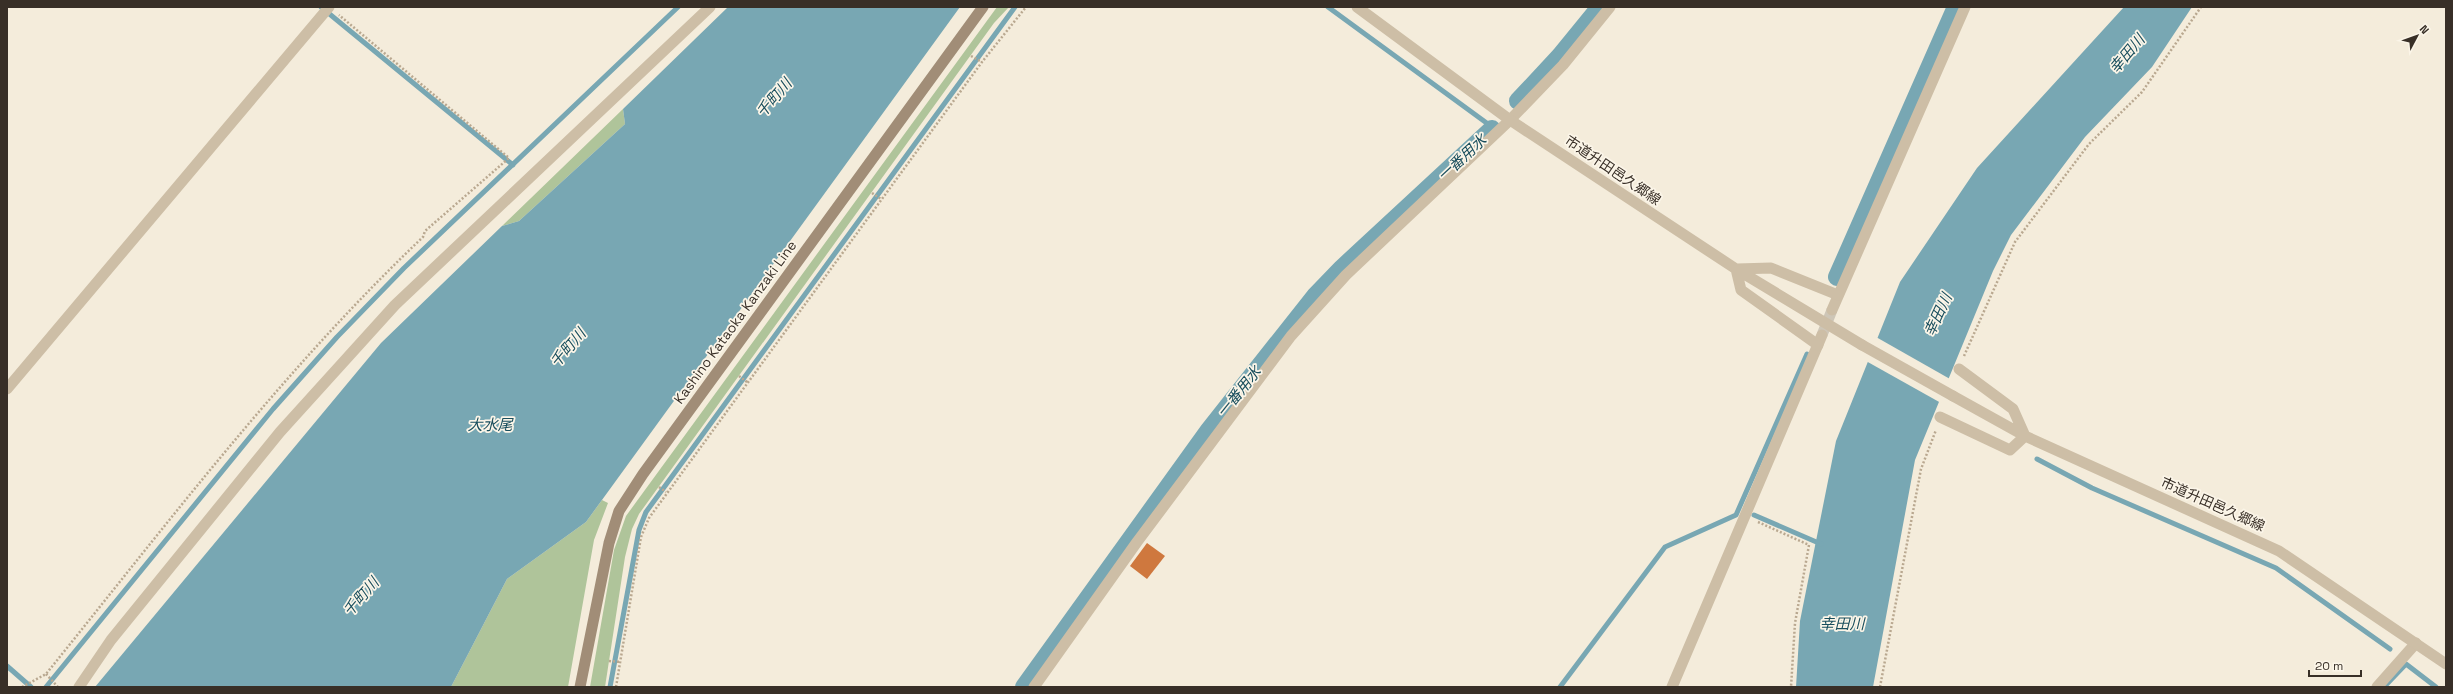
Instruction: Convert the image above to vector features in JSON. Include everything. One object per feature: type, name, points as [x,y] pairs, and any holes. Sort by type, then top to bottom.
[{"type":"main road","name":"Kashino Kataoka Kanzaki Line","points":[[580,687],[609,543],[619,511],[648,468],[983,7]]},
{"type":"street","points":[[79,687],[111,640],[275,438],[390,311],[710,7]]},
{"type":"street","name":"市道升田邑久郷線","points":[[1357,7],[1510,120],[1736,269],[1862,345],[2025,436],[2279,551],[2446,664]]},
{"type":"street","points":[[1034,687],[1137,542],[1291,336],[1346,275],[1510,120],[1563,65],[1610,7]]},
{"type":"street","points":[[1832,310],[1965,7]]},
{"type":"street","points":[[7,389],[330,10]]},
{"type":"street","points":[[1672,687],[1820,340],[1741,290],[1736,269],[1771,268],[1838,295]]},
{"type":"street","points":[[1940,417],[2010,450],[2025,436],[2014,409],[1959,369]]},
{"type":"street","points":[[2377,687],[2416,643]]},
{"type":"path","points":[[616,687],[641,537],[649,518],[665,492],[980,61],[1026,7]]},
{"type":"path","points":[[1959,369],[2016,242],[2089,144],[2142,92],[2201,7]]},
{"type":"path","points":[[22,687],[32,680],[46,674],[265,403],[338,323],[423,237],[425,231],[507,160],[330,10]]},
{"type":"path","points":[[973,56],[980,61]]},
{"type":"path","points":[[873,194],[880,199]]},
{"type":"path","points":[[740,377],[746,381]]},
{"type":"path","points":[[1880,687],[1921,469],[1940,417]]},
{"type":"path","points":[[660,488],[665,492]]},
{"type":"path","points":[[1745,516],[1809,545],[1795,623],[1791,687]]},
{"type":"path","points":[[610,661],[619,662]]},
{"type":"path","points":[[46,674],[58,687]]},
{"type":"green space","points":[[997,7],[1009,7],[994,23],[639,514],[632,529],[625,557],[605,687],[590,687],[614,550],[626,516]]},
{"type":"green space","points":[[623,109],[625,124],[519,221],[502,226]]},
{"type":"green space","points":[[602,500],[608,503],[594,540],[568,687],[451,687],[507,579],[586,522]]},
{"type":"water","name":"大水尾","points":[[728,7],[960,7],[586,522],[507,579],[451,687],[95,687],[381,343],[502,226],[519,221],[625,124],[623,109]]},
{"type":"water","name":"幸田川","points":[[2124,7],[2192,7],[2152,67],[2085,137],[2011,235],[1993,271],[1915,460],[1873,687],[1796,687],[1800,621],[1836,441],[1900,282],[1977,168]]},
{"type":"pier","points":[[1876,337],[1950,379],[1941,403],[1866,361]]},
{"type":"building","points":[[1147,543],[1165,556],[1147,579],[1130,566]]},
{"type":"waterway","points":[[321,7],[513,165]]},
{"type":"waterway","points":[[46,687],[273,409],[337,337],[404,268],[678,7]]},
{"type":"waterway","points":[[610,687],[639,530],[646,512],[1015,7]]},
{"type":"waterway","points":[[1328,7],[1488,124]]},
{"type":"waterway","name":"一番用水","points":[[1518,101],[1560,56],[1600,7]]},
{"type":"waterway","points":[[1837,277],[1956,7]]},
{"type":"waterway","name":"一番用水","points":[[1024,687],[1209,430],[1315,296],[1342,268],[1492,129]]},
{"type":"waterway","points":[[1560,687],[1665,547],[1736,515],[1807,354]]},
{"type":"waterway","points":[[2037,459],[2092,488],[2276,568],[2390,649]]},
{"type":"waterway","points":[[1754,515],[1821,544]]},
{"type":"waterway","points":[[2384,687],[2406,664],[2436,687]]},
{"type":"waterway","points":[[7,666],[31,687]]},
{"type":"tunnel","points":[[1822,335],[1832,310]]},
{"type":"water label","name":"千町川","points":[[774,98]]},
{"type":"water label","name":"千町川","points":[[568,348]]},
{"type":"water label","name":"千町川","points":[[361,597]]}]
